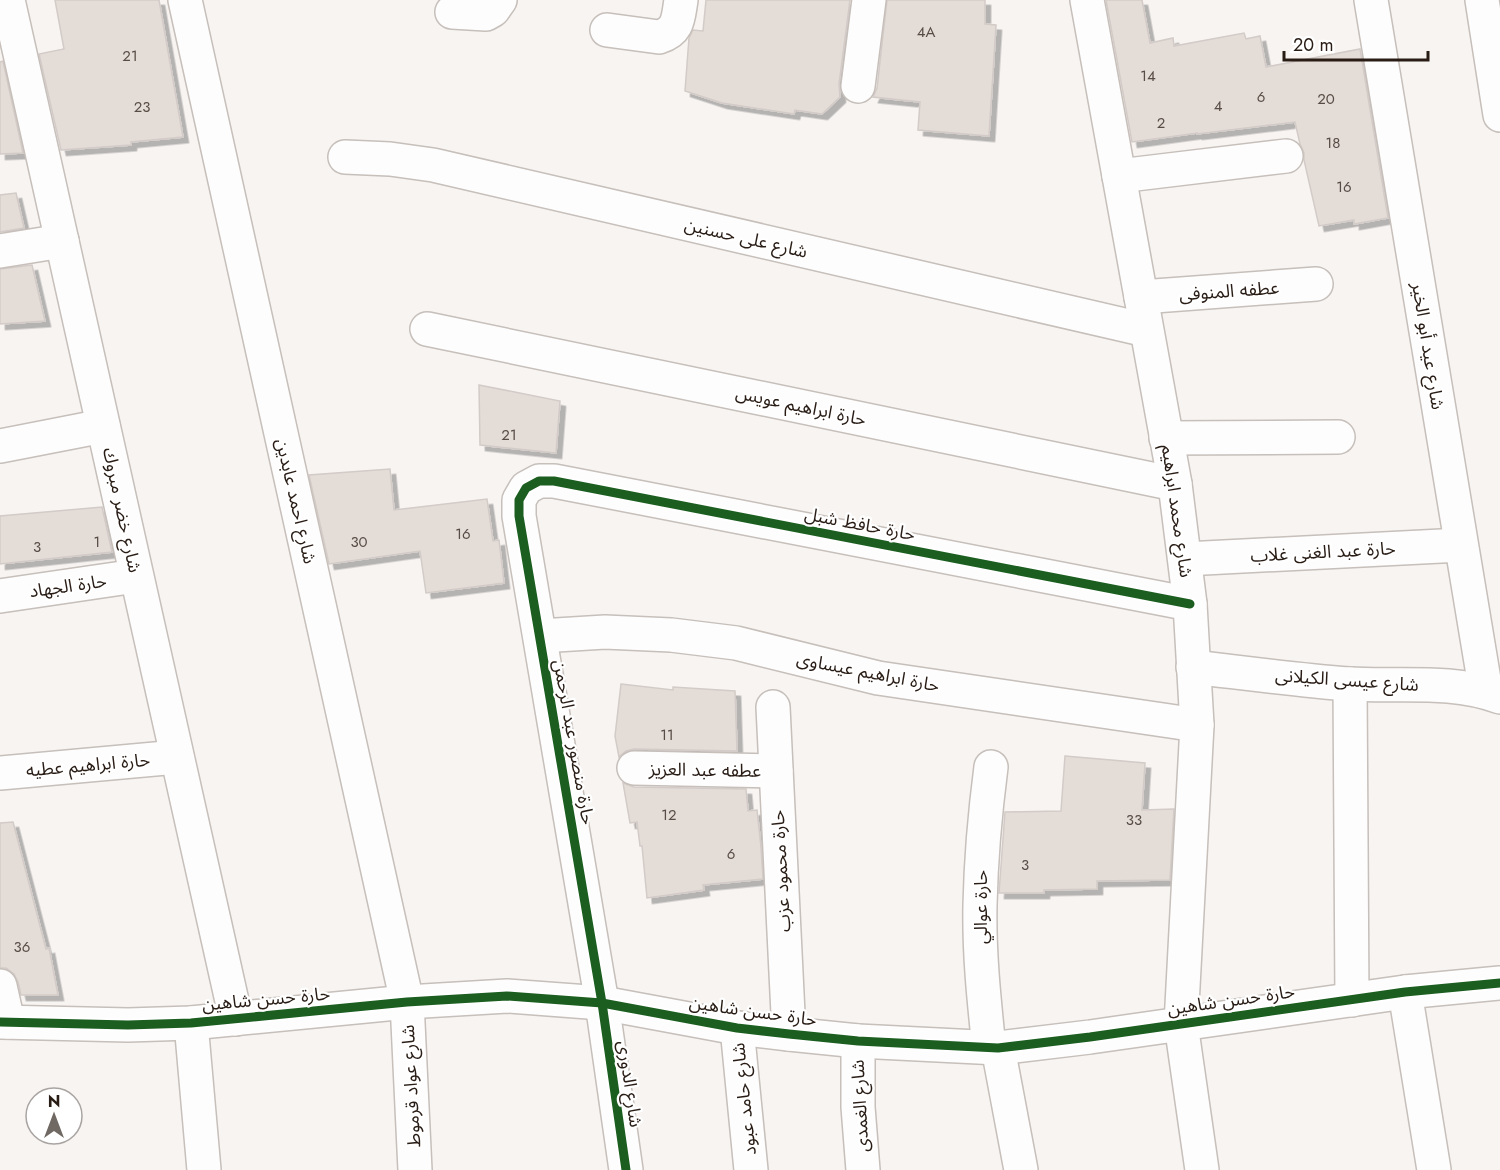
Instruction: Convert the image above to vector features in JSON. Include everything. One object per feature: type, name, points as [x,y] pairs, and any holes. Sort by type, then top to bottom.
[{"type":"street","name":"شارع خضر مبروك","points":[[8,0],[9,49],[62,241],[236,1019]]},
{"type":"street","name":"شارع احمد عابدين","points":[[184,0],[407,1002]]},
{"type":"street","points":[[452,12],[486,14],[493,10],[500,0]]},
{"type":"street","points":[[607,30],[659,37],[665,35],[671,32],[678,21],[681,0]]},
{"type":"street","points":[[858,86],[869,0]]},
{"type":"street","name":"شارع محمد ابراهيم","points":[[1087,0],[1175,484],[1190,604],[1197,725],[1181,1024],[1202,1170]]},
{"type":"street","name":"شارع عيد أبو الخير","points":[[1371,0],[1461,545],[1493,694]]},
{"type":"street","points":[[1482,0],[1500,115]]},
{"type":"street","points":[[1119,176],[1286,156]]},
{"type":"street","name":"شارع على حسنين","points":[[345,157],[390,159],[433,165],[1146,330]]},
{"type":"street","points":[[0,251],[62,241]]},
{"type":"street","name":"عطفه المنوفى","points":[[1141,297],[1316,284]]},
{"type":"street","name":"حارة ابراهيم عويس","points":[[427,329],[1175,484]]},
{"type":"street","points":[[0,446],[103,426]]},
{"type":"street","points":[[1166,438],[1338,437]]},
{"type":"street","name":"حارة حافظ شبل","points":[[526,488],[539,481],[554,481],[1190,604]]},
{"type":"street","name":"حارة منصور عبد الرحمن","points":[[526,488],[519,500],[519,516],[602,1003]]},
{"type":"street","name":"حارة عبد الغنى غلاب","points":[[1185,559],[1461,545]]},
{"type":"street","name":"حارة الجهاد","points":[[0,596],[136,576]]},
{"type":"street","name":"حارة ابراهيم عيساوى","points":[[540,636],[605,632],[660,634],[736,643],[878,678],[1197,725]]},
{"type":"street","name":"شارع عيسى الكيلانى","points":[[1193,667],[1350,684],[1456,687],[1493,694]]},
{"type":"street","points":[[1350,684],[1352,1000]]},
{"type":"street","name":"حارة محمود عزب","points":[[772,707],[789,1034]]},
{"type":"street","name":"حارة ابراهيم عطيه","points":[[0,773],[177,757]]},
{"type":"street","name":"حارة عوالي","points":[[991,767],[982,837],[980,907],[982,978],[993,1048],[1021,1170]]},
{"type":"street","name":"عطفه عبد العزيز","points":[[634,768],[776,771]]},
{"type":"street","name":"حارة حسن شاهين","points":[[4,1022],[128,1025],[191,1023],[407,1002],[507,996],[602,1003],[737,1028],[789,1034],[858,1041],[993,1048],[1090,1037],[1405,992],[1500,983]]},
{"type":"street","points":[[0,986],[4,1022]]},
{"type":"street","points":[[1405,992],[1434,1170]]},
{"type":"street","name":"شارع عواد قرموط","points":[[407,1002],[416,1170]]},
{"type":"street","name":"شارع الدورى","points":[[602,1003],[626,1170]]},
{"type":"street","points":[[191,1023],[204,1170]]},
{"type":"street","name":"شارع حامد عبود","points":[[737,1028],[750,1170]]},
{"type":"street","name":"شارع الغمدى","points":[[858,1041],[858,1107],[864,1170]]},
{"type":"building","points":[[55,0],[159,0],[183,137],[131,142],[131,145],[61,150],[39,54],[64,49]]},
{"type":"building","points":[[706,0],[850,0],[839,84],[840,97],[822,114],[795,110],[794,114],[722,103],[685,91],[689,38],[693,30],[703,31]]},
{"type":"building","points":[[887,0],[985,0],[985,24],[996,25],[989,136],[918,130],[920,102],[873,97],[877,88]]},
{"type":"building","points":[[1106,0],[1142,0],[1150,43],[1173,38],[1174,46],[1244,33],[1246,39],[1260,36],[1266,67],[1360,49],[1388,218],[1354,224],[1354,220],[1319,226],[1295,122],[1132,142]]},
{"type":"building","points":[[3,61],[23,153],[0,154],[0,62]]},
{"type":"building","points":[[16,193],[24,228],[0,232],[0,195]]},
{"type":"building","points":[[32,265],[45,321],[0,324],[0,269]]},
{"type":"building","points":[[479,385],[560,401],[556,453],[480,445]]},
{"type":"building","points":[[390,469],[394,510],[487,499],[493,541],[499,540],[504,583],[426,593],[420,551],[329,564],[309,475]]},
{"type":"building","points":[[102,507],[112,552],[0,564],[0,516]]},
{"type":"building","points":[[621,684],[673,690],[673,687],[735,691],[737,751],[634,749],[626,751],[619,757],[615,736]]},
{"type":"building","points":[[1065,756],[1145,763],[1142,810],[1174,809],[1170,880],[1097,881],[1097,889],[1044,890],[1044,893],[999,893],[1005,812],[1061,811]]},
{"type":"building","points":[[623,783],[634,787],[746,789],[748,811],[757,810],[763,879],[703,885],[704,890],[647,898],[642,846],[640,846],[637,822],[630,823]]},
{"type":"building","points":[[13,822],[46,949],[49,948],[58,995],[21,995],[14,974],[6,968],[0,968],[0,823]]},
{"type":"cycle path","points":[[626,1170],[602,1003],[519,516],[519,500],[526,488],[539,481],[554,481],[1190,604]]},
{"type":"cycle path","points":[[0,1022],[128,1025],[191,1023],[407,1002],[507,996],[602,1003],[737,1028],[789,1034],[858,1041],[998,1048],[1405,992],[1500,983]]}]
